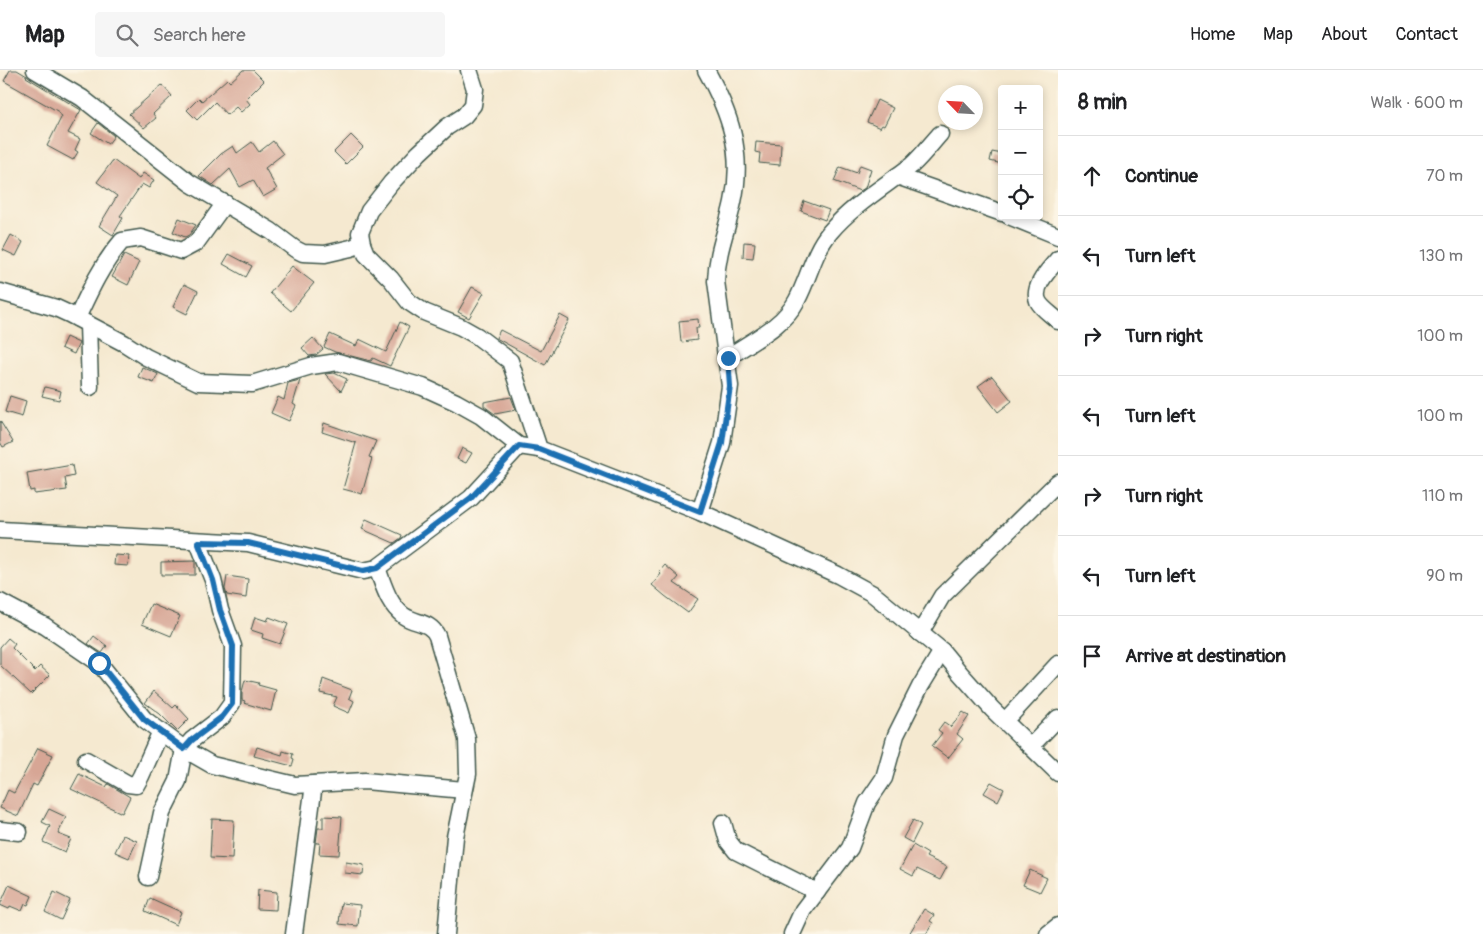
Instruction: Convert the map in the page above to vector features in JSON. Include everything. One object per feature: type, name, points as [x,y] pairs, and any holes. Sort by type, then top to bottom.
[{"type":"street","points":[[35,70],[82,98],[190,183],[271,231],[295,249],[303,252],[325,254],[362,244]]},
{"type":"street","points":[[469,70],[475,89],[473,105],[464,116],[447,126],[380,196],[369,211],[360,233],[362,244],[366,254],[409,302],[424,312],[461,327],[477,336],[510,361],[539,449]]},
{"type":"street","points":[[700,512],[722,443],[730,386],[716,273],[721,240],[733,202],[736,173],[736,149],[731,124],[718,92],[706,70]]},
{"type":"street","points":[[728,358],[770,330],[787,315],[797,300],[818,251],[829,233],[868,196],[913,164],[940,134]]},
{"type":"street","points":[[896,176],[998,212]]},
{"type":"street","points":[[90,387],[82,321],[91,286],[108,257],[122,241],[141,238],[181,251],[196,243],[225,203]]},
{"type":"street","points":[[1019,220],[1058,236]]},
{"type":"street","points":[[1058,258],[1036,292],[1038,302],[1058,321]]},
{"type":"street","points":[[0,292],[56,308],[146,357],[198,382],[252,384],[311,366],[338,362],[423,387],[481,416],[519,446],[539,449],[700,512],[873,594],[942,651],[986,702],[1058,773]]},
{"type":"street","points":[[0,530],[198,542],[248,543],[363,571],[377,568],[471,498],[519,446]]},
{"type":"street","points":[[920,633],[942,596],[1058,482]]},
{"type":"street","points":[[148,877],[162,813],[178,781],[184,749],[192,740],[222,717],[232,704],[233,646],[220,610],[213,580],[198,542]]},
{"type":"street","points":[[377,568],[391,603],[405,616],[434,628],[467,739],[468,774],[455,836],[446,934]]},
{"type":"street","points":[[0,602],[45,626],[99,663],[144,719],[184,749],[212,765],[295,784],[365,781],[464,790]]},
{"type":"street","points":[[792,934],[803,910],[850,848],[867,803],[884,778],[896,735],[920,687],[942,651]]},
{"type":"street","points":[[1006,720],[1058,664]]},
{"type":"street","points":[[1031,746],[1058,718]]},
{"type":"street","points":[[86,760],[128,784],[136,785],[161,731]]},
{"type":"street","points":[[294,934],[314,784]]},
{"type":"street","points":[[723,823],[728,841],[736,851],[817,892]]},
{"type":"street","points":[[0,830],[19,832]]},
{"type":"street","points":[[1048,934],[1058,926]]},
{"type":"building","points":[[10,70],[17,70],[81,110],[68,133],[80,139],[75,150],[78,152],[73,160],[47,146],[62,116],[59,112],[4,81]]},
{"type":"building","points":[[243,70],[253,70],[264,81],[246,99],[250,104],[241,112],[236,107],[227,115],[215,102],[197,120],[187,110],[199,98],[202,101],[227,79],[230,82]]},
{"type":"building","points":[[162,85],[172,96],[153,114],[156,118],[144,128],[129,114]]},
{"type":"building","points":[[877,100],[893,108],[884,126],[882,125],[880,128],[867,122]]},
{"type":"building","points":[[98,123],[114,136],[108,144],[91,133]]},
{"type":"building","points":[[351,135],[363,147],[346,164],[334,152]]},
{"type":"building","points":[[273,141],[283,154],[265,168],[277,189],[263,197],[253,180],[240,187],[230,169],[213,185],[199,176],[221,154],[233,146],[237,153],[252,142],[259,152]]},
{"type":"building","points":[[756,142],[781,144],[780,165],[759,163],[760,153],[755,152]]},
{"type":"building","points":[[992,152],[998,153],[998,163],[990,161]]},
{"type":"building","points":[[113,160],[139,179],[143,173],[154,180],[149,188],[142,184],[120,216],[123,218],[113,235],[99,226],[117,196],[97,182]]},
{"type":"building","points":[[860,165],[871,169],[865,188],[860,191],[834,181],[840,167],[857,173]]},
{"type":"building","points":[[804,201],[829,210],[825,220],[801,211]]},
{"type":"building","points":[[179,218],[196,225],[189,235],[185,237],[173,232]]},
{"type":"building","points":[[11,235],[23,242],[16,256],[3,250]]},
{"type":"building","points":[[744,242],[755,243],[753,258],[743,257]]},
{"type":"building","points":[[229,254],[252,266],[246,277],[223,264]]},
{"type":"building","points":[[124,255],[139,262],[128,285],[112,277]]},
{"type":"building","points":[[292,266],[314,283],[291,311],[270,293]]},
{"type":"building","points":[[184,284],[198,291],[187,314],[173,307]]},
{"type":"building","points":[[472,287],[484,293],[469,318],[458,312]]},
{"type":"building","points":[[560,315],[569,320],[545,365],[496,338],[500,330],[541,351]]},
{"type":"building","points":[[698,319],[699,328],[696,328],[697,340],[681,342],[679,321]]},
{"type":"building","points":[[400,322],[409,327],[390,366],[373,358],[371,361],[335,352],[324,347],[330,334],[356,346],[359,339],[386,352]]},
{"type":"building","points":[[66,337],[79,343],[74,354],[61,348]]},
{"type":"building","points":[[313,338],[323,349],[316,355],[309,356],[302,348]]},
{"type":"building","points":[[142,367],[158,374],[154,383],[138,377]]},
{"type":"building","points":[[334,373],[347,379],[341,391],[325,374]]},
{"type":"building","points":[[992,376],[1012,401],[998,412],[978,386]]},
{"type":"building","points":[[300,380],[293,404],[296,406],[289,421],[271,413],[278,397],[284,400],[288,383]]},
{"type":"building","points":[[45,387],[61,391],[59,400],[42,396]]},
{"type":"building","points":[[10,396],[26,401],[22,417],[5,412]]},
{"type":"building","points":[[511,397],[516,410],[495,414],[484,406],[484,402]]},
{"type":"building","points":[[0,421],[13,442],[3,447],[0,442]]},
{"type":"building","points":[[324,423],[376,441],[369,457],[372,458],[362,494],[343,489],[356,443],[322,432]]},
{"type":"building","points":[[462,448],[472,453],[466,463],[457,459]]},
{"type":"building","points":[[72,465],[74,476],[65,478],[67,490],[34,494],[34,490],[30,491],[27,473]]},
{"type":"building","points":[[366,519],[402,535],[401,538],[394,543],[362,529]]},
{"type":"building","points":[[115,555],[129,556],[128,566],[114,565]]},
{"type":"building","points":[[195,561],[195,575],[161,575],[161,562]]},
{"type":"building","points":[[665,565],[679,577],[674,583],[698,599],[688,613],[652,585],[661,574],[659,572]]},
{"type":"building","points":[[227,576],[248,579],[246,598],[227,595],[225,589]]},
{"type":"building","points":[[151,604],[180,616],[171,636],[142,624]]},
{"type":"building","points":[[255,617],[267,621],[269,617],[288,624],[280,644],[262,638],[263,634],[251,630]]},
{"type":"building","points":[[94,636],[107,646],[102,653],[88,644]]},
{"type":"building","points":[[8,638],[15,644],[12,648],[35,671],[40,666],[50,675],[31,694],[0,665],[0,647]]},
{"type":"building","points":[[323,679],[352,690],[349,698],[354,701],[349,713],[333,706],[337,697],[320,693]]},
{"type":"building","points":[[245,680],[276,690],[271,711],[244,703],[242,692]]},
{"type":"building","points":[[154,691],[173,708],[176,705],[189,719],[177,731],[160,714],[145,703]]},
{"type":"building","points":[[963,712],[969,716],[957,734],[963,739],[948,758],[932,746],[942,733],[938,730],[944,722],[951,727]]},
{"type":"building","points":[[257,747],[282,755],[283,751],[293,754],[292,766],[254,756]]},
{"type":"building","points":[[38,748],[53,755],[37,786],[33,784],[18,816],[0,808],[8,790],[14,793]]},
{"type":"building","points":[[79,774],[106,787],[108,784],[130,797],[122,813],[71,789]]},
{"type":"building","points":[[991,782],[1004,789],[998,801],[984,793]]},
{"type":"building","points":[[49,809],[66,817],[58,834],[71,839],[65,852],[43,842],[50,826],[42,822]]},
{"type":"building","points":[[323,816],[342,817],[339,855],[319,854],[320,843],[316,843],[318,828],[323,828]]},
{"type":"building","points":[[212,819],[234,820],[232,859],[210,858]]},
{"type":"building","points":[[913,820],[921,825],[912,843],[903,838]]},
{"type":"building","points":[[123,835],[137,841],[129,858],[115,852]]},
{"type":"building","points":[[913,845],[928,854],[926,857],[947,867],[940,880],[917,869],[913,876],[900,869]]},
{"type":"building","points":[[346,862],[364,865],[363,875],[345,873]]},
{"type":"building","points":[[1030,870],[1047,878],[1040,892],[1023,885]]},
{"type":"building","points":[[9,885],[32,896],[28,905],[25,904],[22,911],[10,906],[9,909],[0,905]]},
{"type":"building","points":[[258,890],[277,892],[276,910],[257,909]]},
{"type":"building","points":[[54,892],[70,900],[61,920],[45,912]]},
{"type":"building","points":[[150,898],[181,912],[176,925],[145,911]]},
{"type":"building","points":[[341,903],[360,905],[358,926],[339,924]]},
{"type":"building","points":[[924,909],[934,915],[930,921],[933,923],[926,934],[909,934]]},
{"type":"route","points":[[99,663],[144,719],[184,749],[192,740],[222,717],[232,704],[233,646],[220,610],[213,580],[198,542],[248,543],[363,571],[377,568],[471,498],[519,446],[539,449],[700,512],[722,443],[730,386],[728,358]]}]
